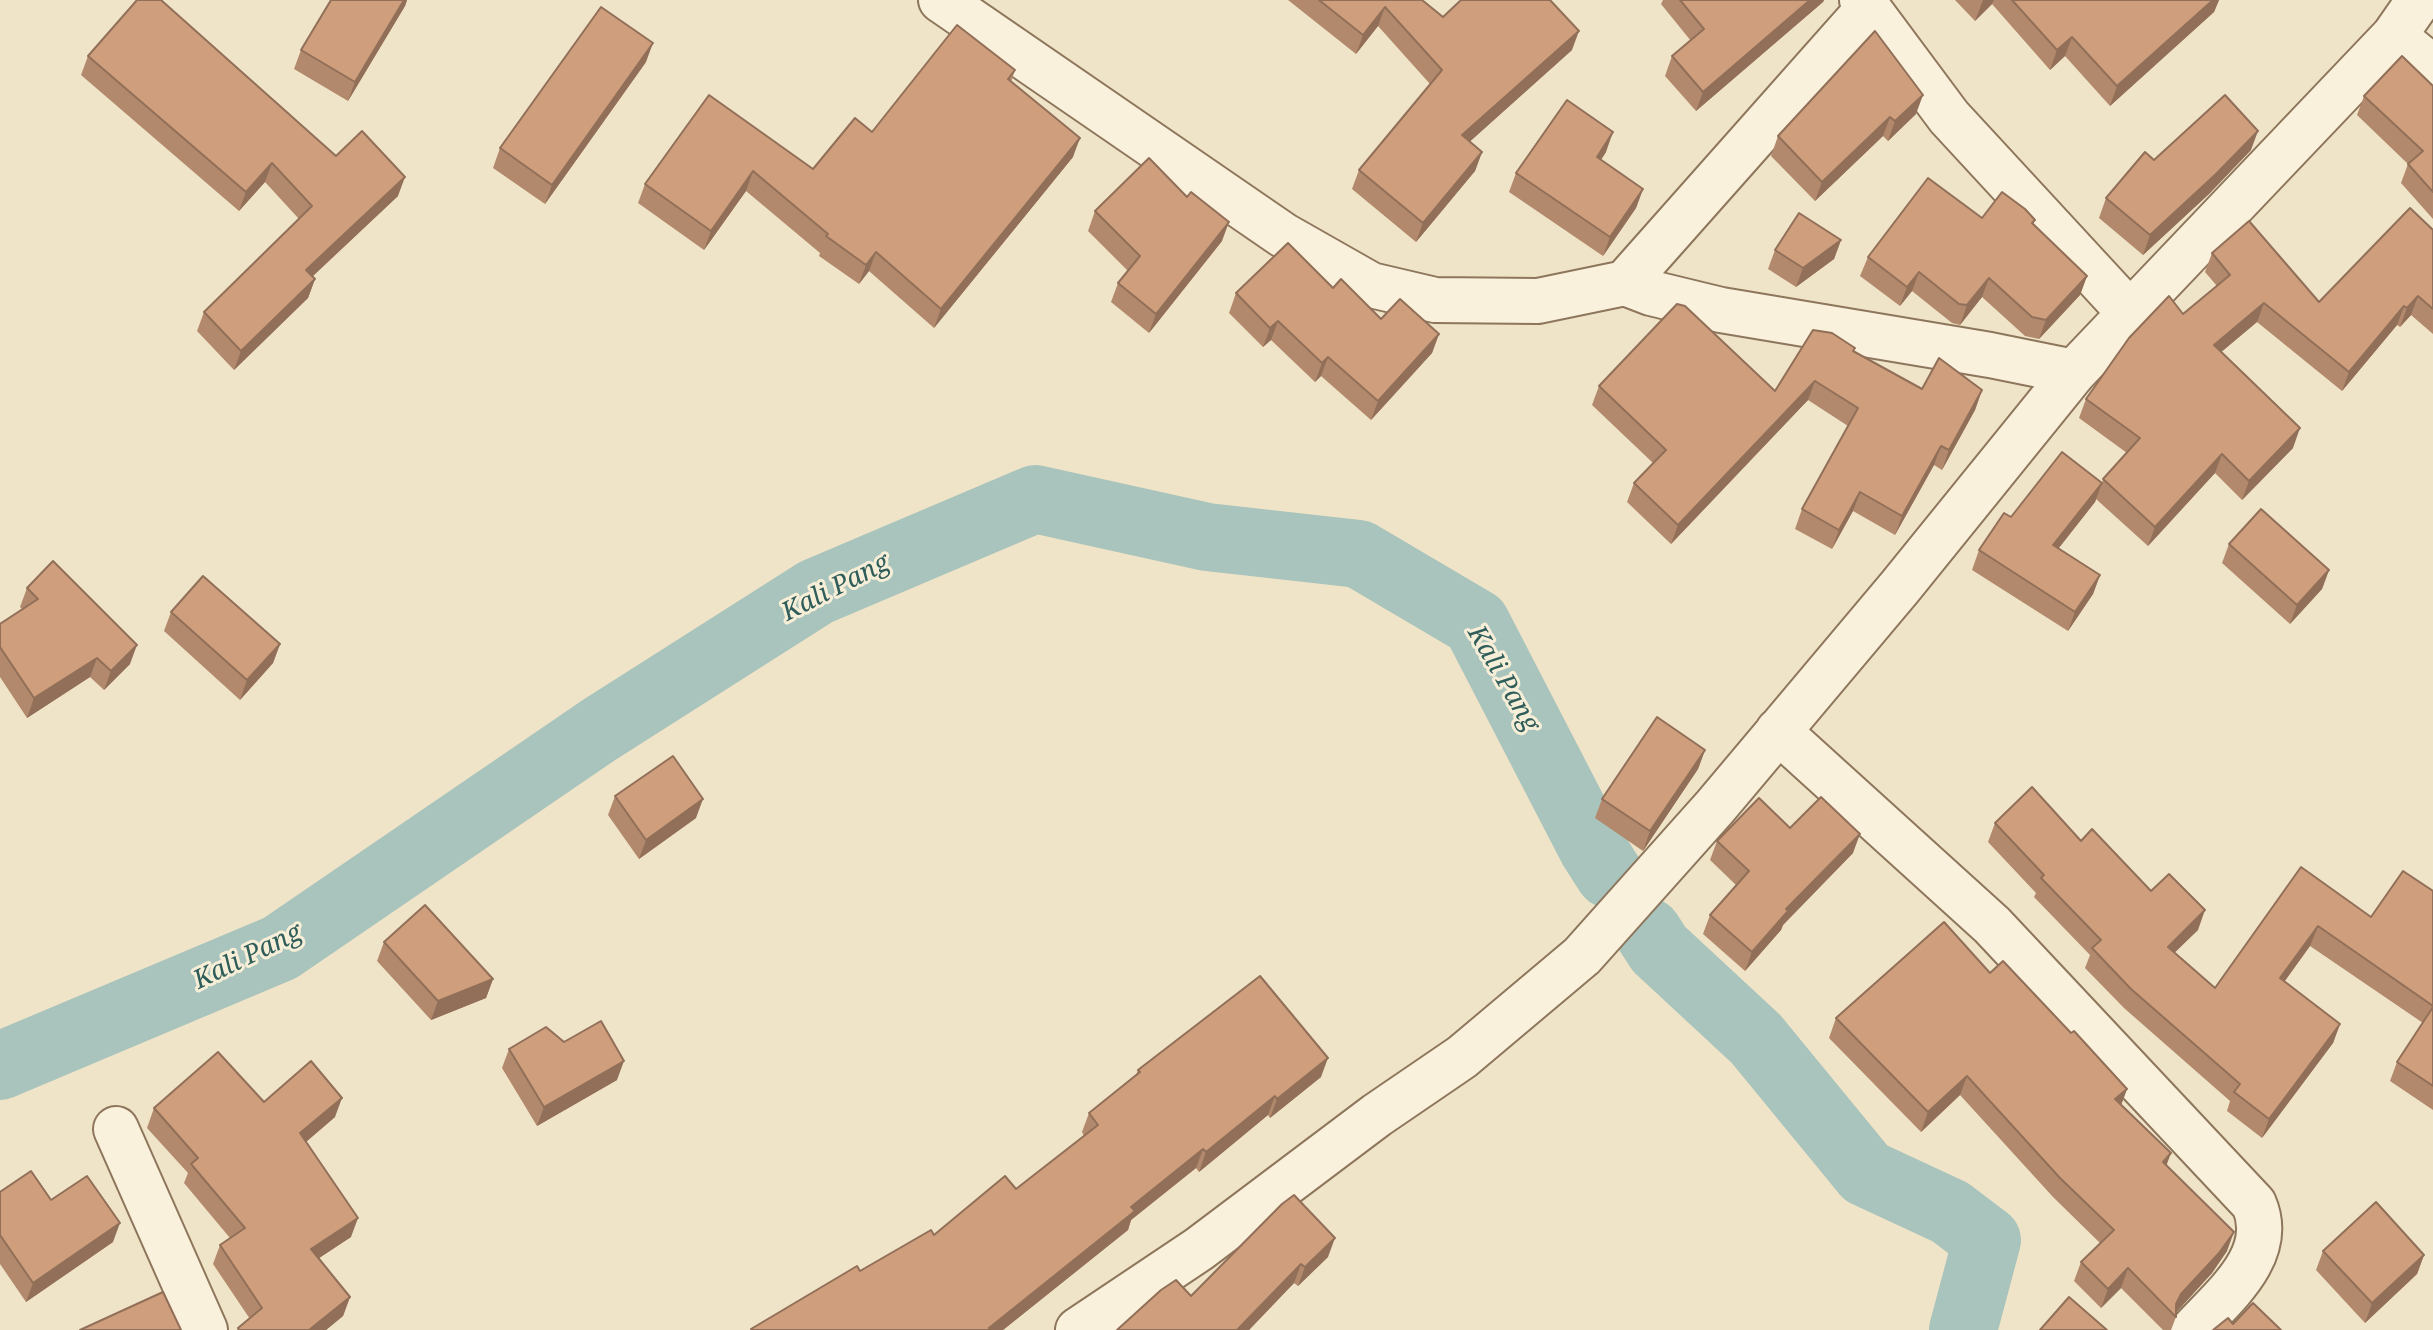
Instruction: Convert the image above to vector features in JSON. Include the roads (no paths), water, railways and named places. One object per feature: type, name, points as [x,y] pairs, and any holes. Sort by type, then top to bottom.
[{"type":"street","points":[[941,0],[1283,235],[1371,285],[1435,300],[1538,301],[1625,283],[1651,293],[1721,310],[2074,372]]},
{"type":"street","points":[[1078,1330],[1199,1249],[1377,1115],[1462,1057],[1582,956],[1900,587],[2074,372],[2394,36],[2419,0]]},
{"type":"street","points":[[1625,283],[1865,4],[1949,117],[2130,313]]},
{"type":"street","points":[[2394,36],[2433,68]]},
{"type":"street","points":[[1778,731],[1992,925],[2254,1204],[2261,1220],[2260,1239],[2251,1260],[2240,1279],[2193,1330]]},
{"type":"street","points":[[116,1129],[205,1330]]},
{"type":"waterway","name":"Kali Pang","points":[[0,1066],[280,948],[599,730],[816,592],[1035,499],[1207,537],[1359,554],[1476,623],[1593,849],[1609,874]]},
{"type":"waterway","name":"Kali Pang","points":[[1648,932],[1659,949],[1756,1039],[1866,1173],[1950,1212],[1987,1240],[1963,1330]]}]
